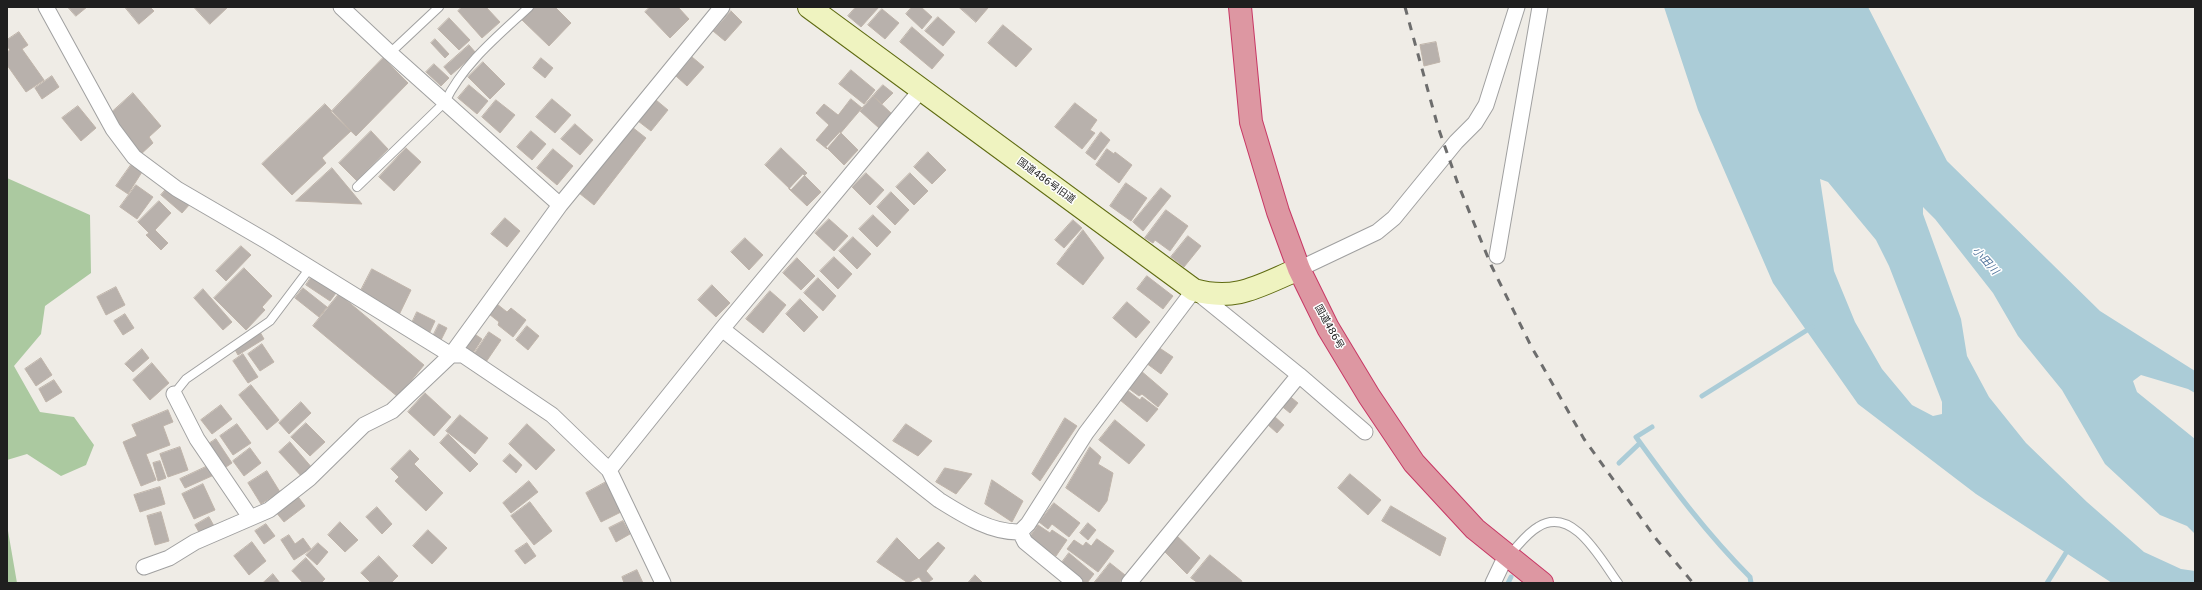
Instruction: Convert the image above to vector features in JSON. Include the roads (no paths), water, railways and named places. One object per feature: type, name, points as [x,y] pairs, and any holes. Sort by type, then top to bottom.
[{"type":"highway","name":"国道486号","points":[[1240,7],[1251,122],[1278,212],[1299,270],[1328,328],[1369,396],[1414,463],[1475,528],[1542,583]]},
{"type":"street","points":[[46,7],[113,129],[134,157],[177,189],[310,268],[451,355],[463,355],[552,415],[609,470],[663,583]]},
{"type":"street","points":[[341,7],[390,54],[560,205]]},
{"type":"street","points":[[144,567],[169,558],[195,542],[269,510],[310,478],[364,425],[392,411],[451,355],[560,205],[722,7]]},
{"type":"street","name":"国道486号旧道","points":[[809,7],[1194,290],[1214,295],[1241,292],[1299,270]]},
{"type":"street","points":[[1299,270],[1377,232],[1388,223],[1425,181],[1456,142],[1475,123],[1486,105],[1516,7]]},
{"type":"street","points":[[1497,256],[1540,7]]},
{"type":"street","points":[[609,470],[722,329],[921,90]]},
{"type":"street","points":[[722,329],[939,500],[957,512],[994,529],[1008,532],[1020,532],[1028,524],[1086,433],[1194,290],[1365,432]]},
{"type":"street","points":[[1129,583],[1299,376]]},
{"type":"street","points":[[174,394],[197,439],[250,517]]},
{"type":"street","points":[[1020,532],[1025,542],[1075,583]]},
{"type":"street","points":[[1493,583],[1502,564],[1508,556]]},
{"type":"lane","points":[[390,54],[439,7]]},
{"type":"lane","points":[[357,187],[445,102],[452,86],[487,47],[529,7]]},
{"type":"lane","points":[[174,394],[186,379],[270,321],[310,268]]},
{"type":"lane","points":[[1508,556],[1538,527],[1551,522],[1567,524],[1582,534],[1618,583]]},
{"type":"water","name":"小田川","points":[[1664,7],[1868,7],[1947,161],[2100,311],[2195,371],[2195,393],[2188,389],[2141,375],[2133,381],[2137,392],[2195,439],[2195,534],[2187,526],[2160,515],[2105,464],[2062,390],[2018,336],[1993,293],[1935,219],[1923,207],[1923,214],[1961,319],[1967,356],[1989,397],[2026,443],[2087,502],[2144,552],[2181,569],[2195,571],[2195,583],[2112,583],[1976,494],[1858,404],[1773,283],[1698,110]],"holes":[[[1820,179],[1828,182],[1876,240],[1889,266],[1942,402],[1942,414],[1933,416],[1912,405],[1882,369],[1855,322],[1834,271]]]},
{"type":"waterway","points":[[1702,396],[1812,327]]},
{"type":"waterway","points":[[1652,427],[1636,437],[1690,510],[1734,561],[1750,577],[1751,583]]},
{"type":"waterway","points":[[1619,463],[1640,443]]},
{"type":"waterway","points":[[2047,583],[2069,548]]},
{"type":"waterway","points":[[1508,583],[1511,577]]},
{"type":"railway","points":[[1405,7],[1438,127],[1458,184],[1491,265],[1531,346],[1584,439],[1657,540],[1693,583]]}]
